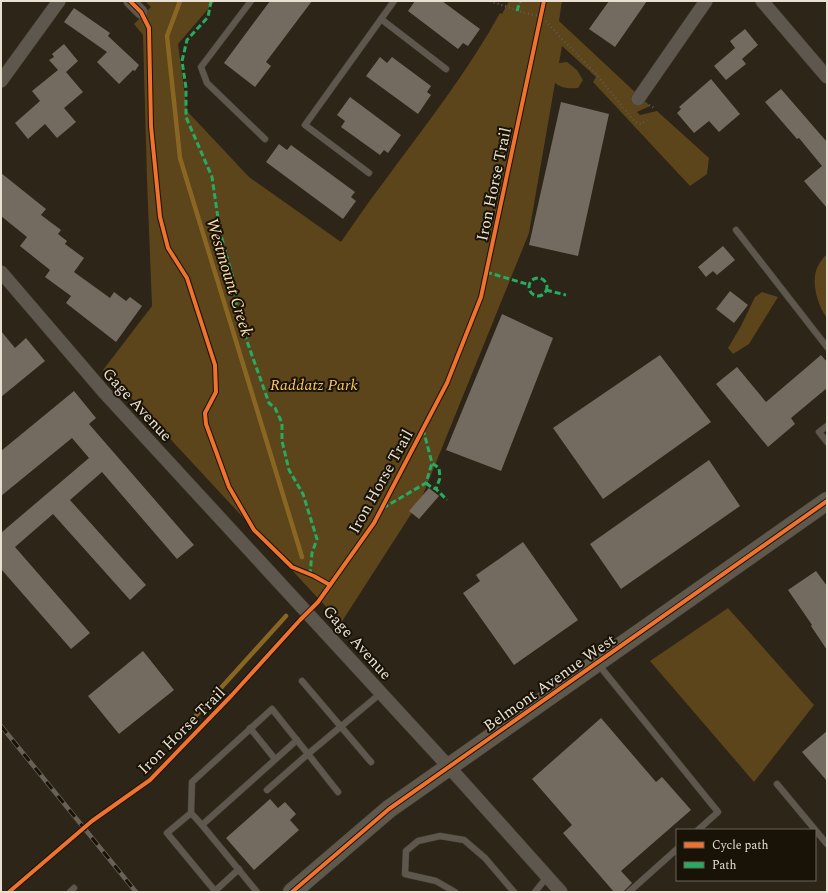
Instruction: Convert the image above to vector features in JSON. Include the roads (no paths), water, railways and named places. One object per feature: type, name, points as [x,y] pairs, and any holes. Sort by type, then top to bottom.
[{"type":"street","points":[[1,81],[60,1]]},
{"type":"street","points":[[130,1],[141,12]]},
{"type":"street","points":[[638,99],[706,1]]},
{"type":"street","points":[[762,1],[827,78]]},
{"type":"street","name":"Gage Avenue","points":[[1,272],[103,392],[449,767],[561,892]]},
{"type":"street","name":"Belmont Avenue West","points":[[292,892],[389,809],[827,501]]},
{"type":"lane","points":[[251,1],[200,66],[207,83],[265,139]]},
{"type":"lane","points":[[369,172],[306,125],[394,1]]},
{"type":"lane","points":[[381,19],[446,69]]},
{"type":"lane","points":[[736,230],[827,347]]},
{"type":"lane","points":[[827,426],[819,432],[827,442]]},
{"type":"lane","points":[[597,662],[718,812],[699,829]]},
{"type":"lane","points":[[302,681],[371,762]]},
{"type":"lane","points":[[267,790],[381,693]]},
{"type":"lane","points":[[257,892],[202,824],[191,813],[192,782],[272,709],[338,792]]},
{"type":"lane","points":[[250,728],[275,759]]},
{"type":"lane","points":[[202,824],[297,740]]},
{"type":"lane","points":[[777,784],[814,829]]},
{"type":"lane","points":[[191,813],[167,833],[215,891],[239,869]]},
{"type":"lane","points":[[816,831],[827,844]]},
{"type":"lane","points":[[455,892],[436,881],[406,874],[406,852],[418,841],[440,836],[464,840],[485,858],[514,892]]},
{"type":"lane","points":[[629,892],[676,850]]},
{"type":"lane","points":[[535,892],[547,876]]},
{"type":"waterway","name":"Westmount Creek","points":[[180,1],[167,36],[180,158],[302,557]]},
{"type":"waterway","name":"Westmount Creek","points":[[191,721],[286,616]]},
{"type":"railway","points":[[1,726],[136,892]]},
{"type":"park label","name":"Raddatz Park","points":[[314,384]]}]
